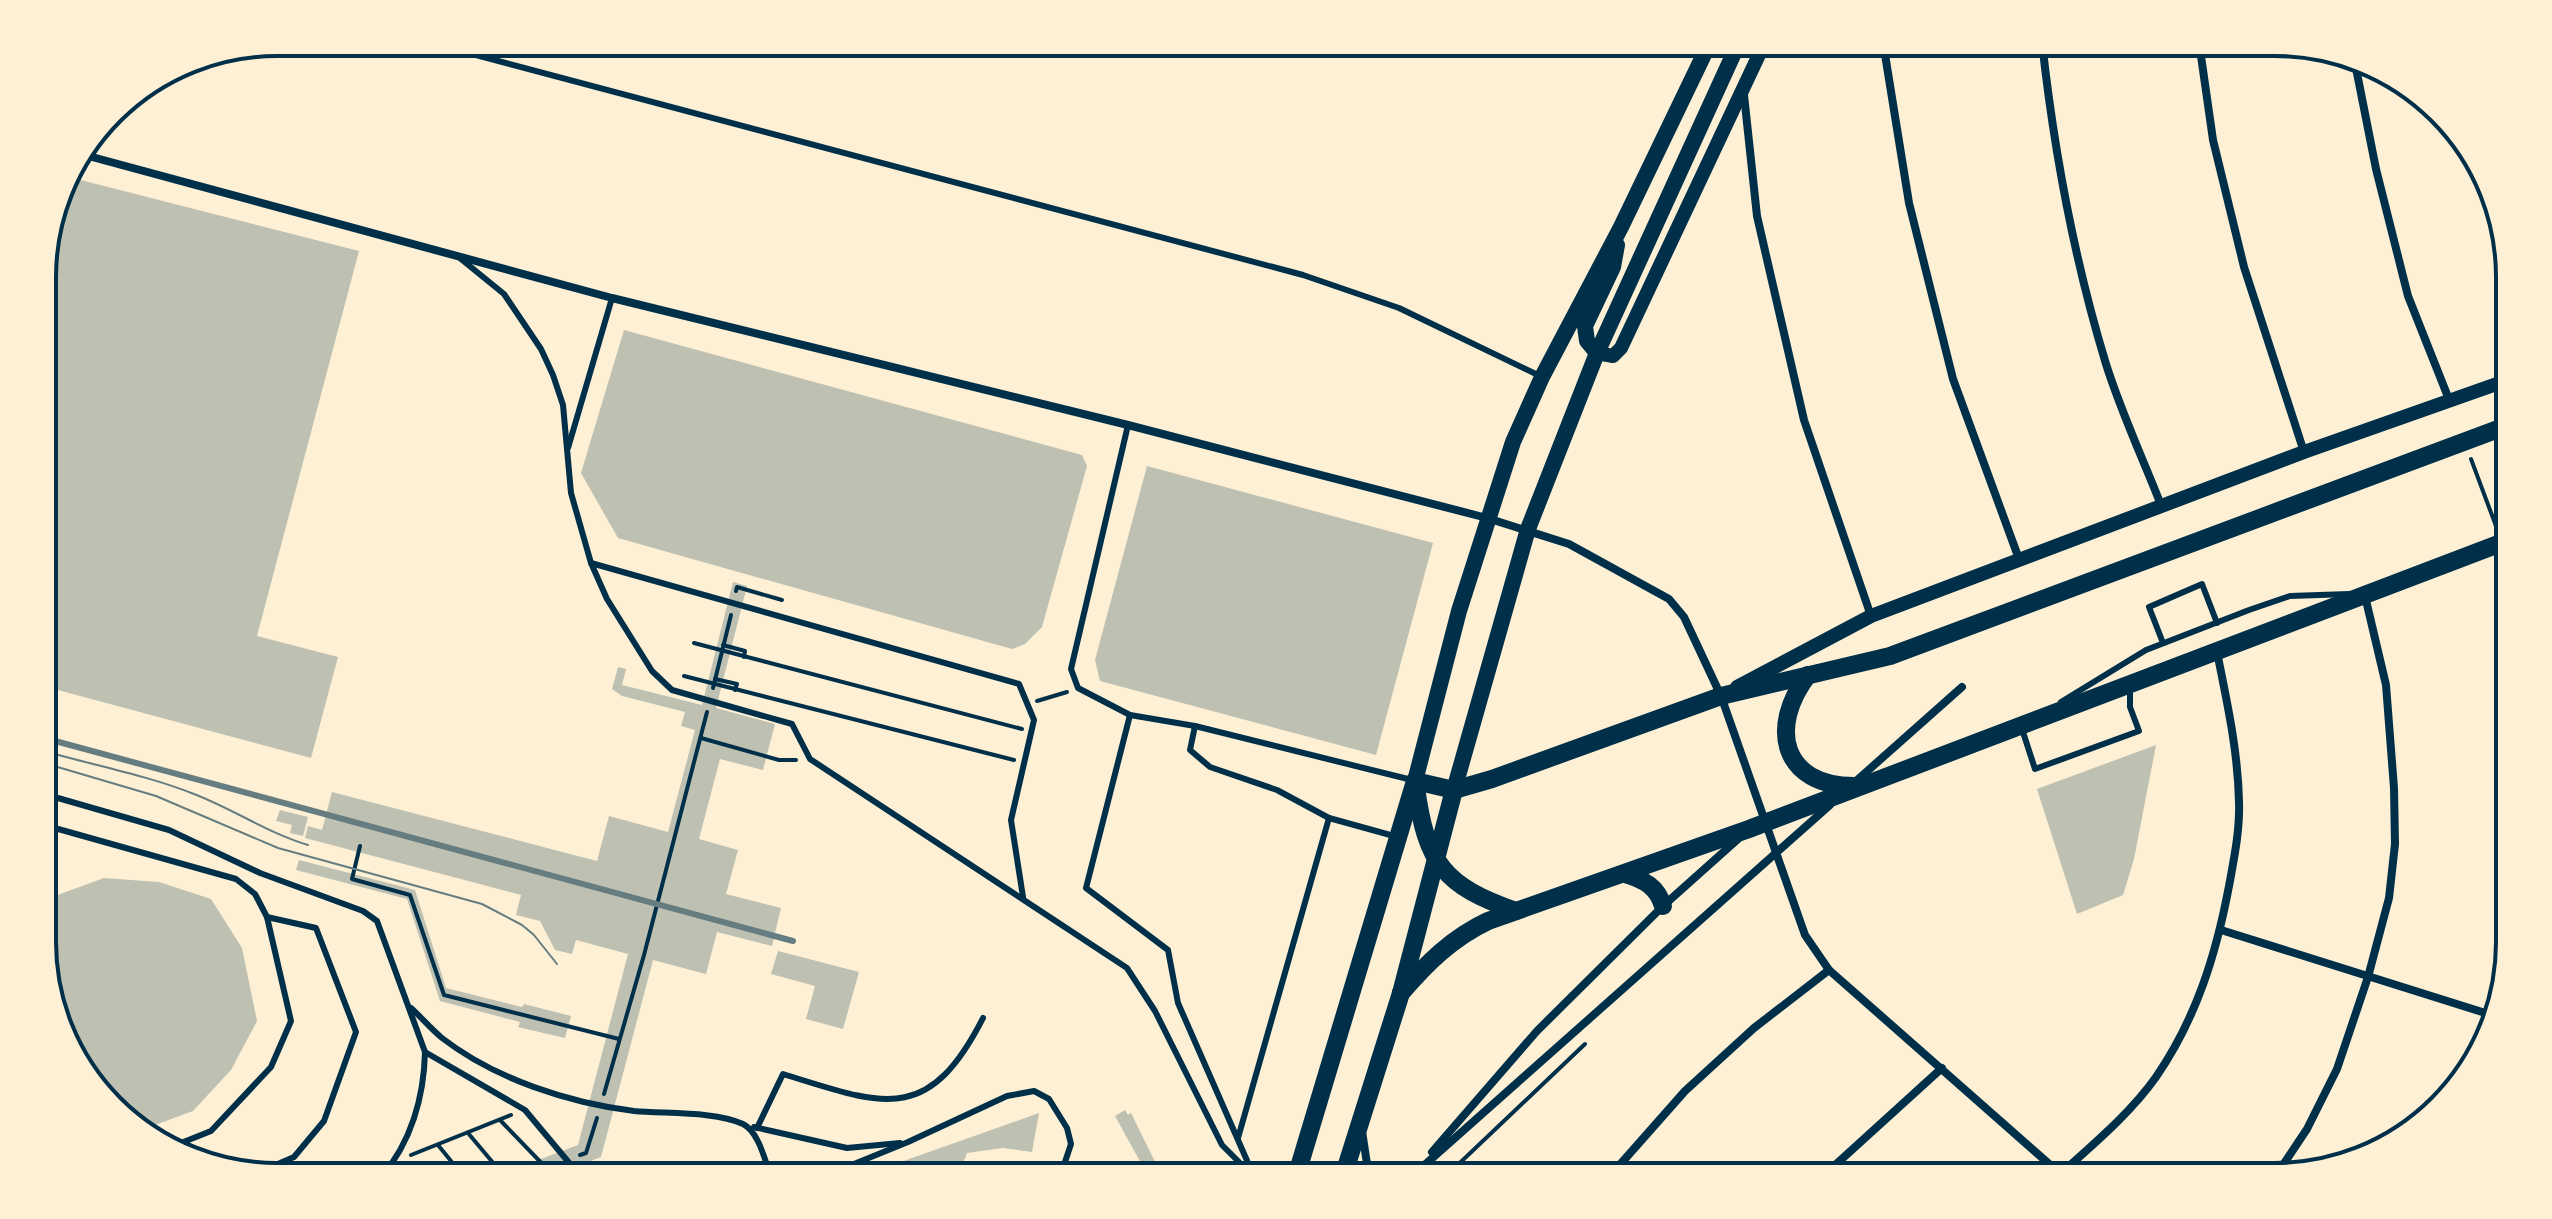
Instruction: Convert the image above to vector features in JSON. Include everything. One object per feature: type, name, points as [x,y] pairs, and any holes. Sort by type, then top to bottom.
[{"type":"main road","points":[[1300,1163],[1415,781],[1459,611],[1513,442],[1542,377],[1621,227],[1703,56]]},
{"type":"main road","points":[[1348,1163],[1401,993],[1454,790],[1528,529],[1597,353],[1733,56]]},
{"type":"main road","points":[[1597,353],[1587,341],[1585,326],[1613,267],[1621,227]]},
{"type":"main road","points":[[1415,781],[1454,790],[1721,696],[1890,656],[2496,430]]},
{"type":"main road","points":[[1401,993],[1433,958],[1465,932],[1516,911],[1757,826],[2365,595],[2496,549]]},
{"type":"main road","points":[[1808,675],[1798,688],[1787,713],[1786,743],[1791,756],[1800,767],[1825,782],[1839,786],[1867,784]]},
{"type":"main road","points":[[1415,781],[1423,831],[1437,861],[1451,878],[1472,894],[1516,911]]},
{"type":"main road","points":[[1625,874],[1650,883],[1659,894],[1663,906]]},
{"type":"street","points":[[1597,353],[1613,356],[1621,348],[1759,56]]},
{"type":"street","points":[[1885,56],[1909,203],[1953,379],[2019,559]]},
{"type":"street","points":[[2043,56],[2051,128],[2076,253],[2107,366],[2161,505]]},
{"type":"street","points":[[2201,56],[2213,140],[2244,267],[2304,452]]},
{"type":"street","points":[[2357,72],[2376,169],[2408,296],[2450,402]]},
{"type":"street","points":[[1744,91],[1757,216],[1804,420],[1871,616]]},
{"type":"street","points":[[93,157],[612,298],[1128,425],[1528,529],[1569,544],[1669,599],[1684,617],[1721,696],[1757,826],[1805,935],[1829,970],[2047,1163]]},
{"type":"street","points":[[1721,696],[1871,616],[2304,452],[2496,385]]},
{"type":"street","points":[[2284,1163],[2307,1129],[2337,1069],[2368,977],[2389,898],[2395,844],[2386,685],[2365,595]]},
{"type":"street","points":[[2074,1163],[2154,1080],[2184,1034],[2207,979],[2221,930],[2233,863],[2239,804],[2233,726],[2217,651]]},
{"type":"street","points":[[1427,1163],[1962,687]]},
{"type":"street","points":[[1423,1163],[1537,1031],[1663,906],[1757,826]]},
{"type":"street","points":[[2221,930],[2484,1013]]},
{"type":"street","points":[[1621,1163],[1685,1091],[1754,1028],[1829,970]]},
{"type":"street","points":[[1837,1163],[1942,1068]]},
{"type":"street","points":[[1361,1122],[1367,1163]]},
{"type":"lane","points":[[480,56],[1303,275],[1399,308],[1542,377]]},
{"type":"lane","points":[[458,256],[504,294],[541,349],[563,405],[571,493],[591,563],[607,599],[652,671],[672,690],[792,724],[810,759],[1127,968],[1155,1011],[1222,1145],[1240,1163]]},
{"type":"lane","points":[[567,451],[612,298]]},
{"type":"lane","points":[[1128,425],[1071,669],[1078,688],[1130,715],[1195,726],[1415,781]]},
{"type":"lane","points":[[591,563],[1019,684],[1034,720],[1011,820],[1024,898]]},
{"type":"lane","points":[[2163,643],[2149,607],[2202,584],[2217,623]]},
{"type":"lane","points":[[2131,684],[2130,707],[2139,731],[2035,769],[2024,724],[2146,650],[2290,596],[2333,593],[2365,595]]},
{"type":"lane","points":[[1130,715],[1086,888],[1168,950],[1178,1003],[1248,1163]]},
{"type":"lane","points":[[1195,726],[1190,750],[1210,767],[1277,790],[1329,818],[1398,837]]},
{"type":"lane","points":[[56,797],[169,830],[260,873],[363,911],[377,921],[425,1052],[420,1098],[409,1134],[394,1162]]},
{"type":"lane","points":[[1237,1139],[1329,818]]},
{"type":"lane","points":[[56,828],[236,879],[255,894],[267,917],[291,1021],[271,1067],[211,1131],[184,1142]]},
{"type":"lane","points":[[267,917],[316,928],[356,1032],[324,1121],[294,1157],[280,1163]]},
{"type":"lane","points":[[409,1006],[443,1038],[479,1061],[525,1083],[586,1102],[633,1111],[706,1116],[847,1148],[908,1142]]},
{"type":"lane","points":[[757,1128],[783,1074],[858,1097],[884,1100],[908,1097],[938,1083],[965,1054],[983,1018]]},
{"type":"lane","points":[[425,1052],[525,1110],[569,1163]]},
{"type":"lane","points":[[856,1163],[1007,1096],[1034,1091],[1049,1099],[1067,1128],[1071,1144],[1066,1163]]},
{"type":"lane","points":[[745,1125],[758,1141],[766,1163]]},
{"type":"path","points":[[2465,442],[2496,518]]},
{"type":"path","points":[[735,598],[737,587],[782,600]]},
{"type":"path","points":[[712,693],[732,609]]},
{"type":"path","points":[[694,643],[1032,731]]},
{"type":"path","points":[[723,645],[745,651],[744,657]]},
{"type":"path","points":[[684,676],[1024,763]]},
{"type":"path","points":[[715,679],[737,684],[735,690]]},
{"type":"path","points":[[603,1096],[708,708]]},
{"type":"path","points":[[701,738],[779,760]]},
{"type":"path","points":[[360,846],[352,879],[410,895],[444,995],[619,1039]]},
{"type":"path","points":[[394,1162],[525,1110]]},
{"type":"path","points":[[586,1153],[599,1110]]},
{"type":"path","points":[[500,1120],[542,1163]]},
{"type":"path","points":[[468,1133],[493,1163]]},
{"type":"path","points":[[438,1145],[453,1163]]},
{"type":"path","points":[[533,1153],[546,1163]]},
{"type":"building","points":[[79,180],[359,251],[257,636],[338,657],[311,758],[56,689],[56,263],[64,220]]},
{"type":"building","points":[[624,330],[1082,455],[1087,466],[1042,627],[1025,644],[1012,649],[618,538],[581,473]]},
{"type":"building","points":[[1147,466],[1433,543],[1376,755],[1100,681],[1095,660]]},
{"type":"building","points":[[733,582],[747,586],[716,708],[775,724],[763,770],[720,759],[699,839],[738,850],[726,894],[781,908],[772,946],[717,932],[706,974],[653,960],[601,1157],[585,1163],[530,1163],[578,1145],[628,954],[576,940],[572,954],[555,950],[540,921],[516,915],[521,895],[305,838],[308,826],[322,830],[332,792],[597,861],[609,816],[668,832],[695,730],[681,726],[685,712],[622,696],[612,689],[618,667],[626,669],[622,685],[702,705]]},
{"type":"building","points":[[2156,745],[2134,859],[2123,895],[2077,914],[2037,789]]},
{"type":"building","points":[[280,810],[308,817],[303,836],[290,833],[292,825],[276,821]]},
{"type":"building","points":[[299,860],[415,890],[446,988],[571,1016],[565,1038],[518,1027],[520,1022],[440,1001],[407,899],[296,870]]},
{"type":"building","points":[[104,878],[159,882],[211,899],[242,948],[257,1021],[231,1070],[193,1111],[155,1125],[121,1098],[86,1052],[73,1026],[58,970],[56,896]]},
{"type":"building","points":[[778,951],[859,972],[843,1029],[806,1019],[815,986],[771,974]]},
{"type":"building","points":[[1125,1110],[1128,1115],[1131,1113],[1156,1163],[1141,1163],[1115,1116]]},
{"type":"building","points":[[1039,1113],[1032,1152],[1003,1148],[967,1153],[963,1163],[898,1163]]},
{"type":"tram line","points":[[56,754],[176,787],[308,845]]},
{"type":"tram line","points":[[56,767],[156,796],[278,848],[482,904],[522,925],[557,964]]},
{"type":"railway","points":[[56,741],[793,941]]}]
